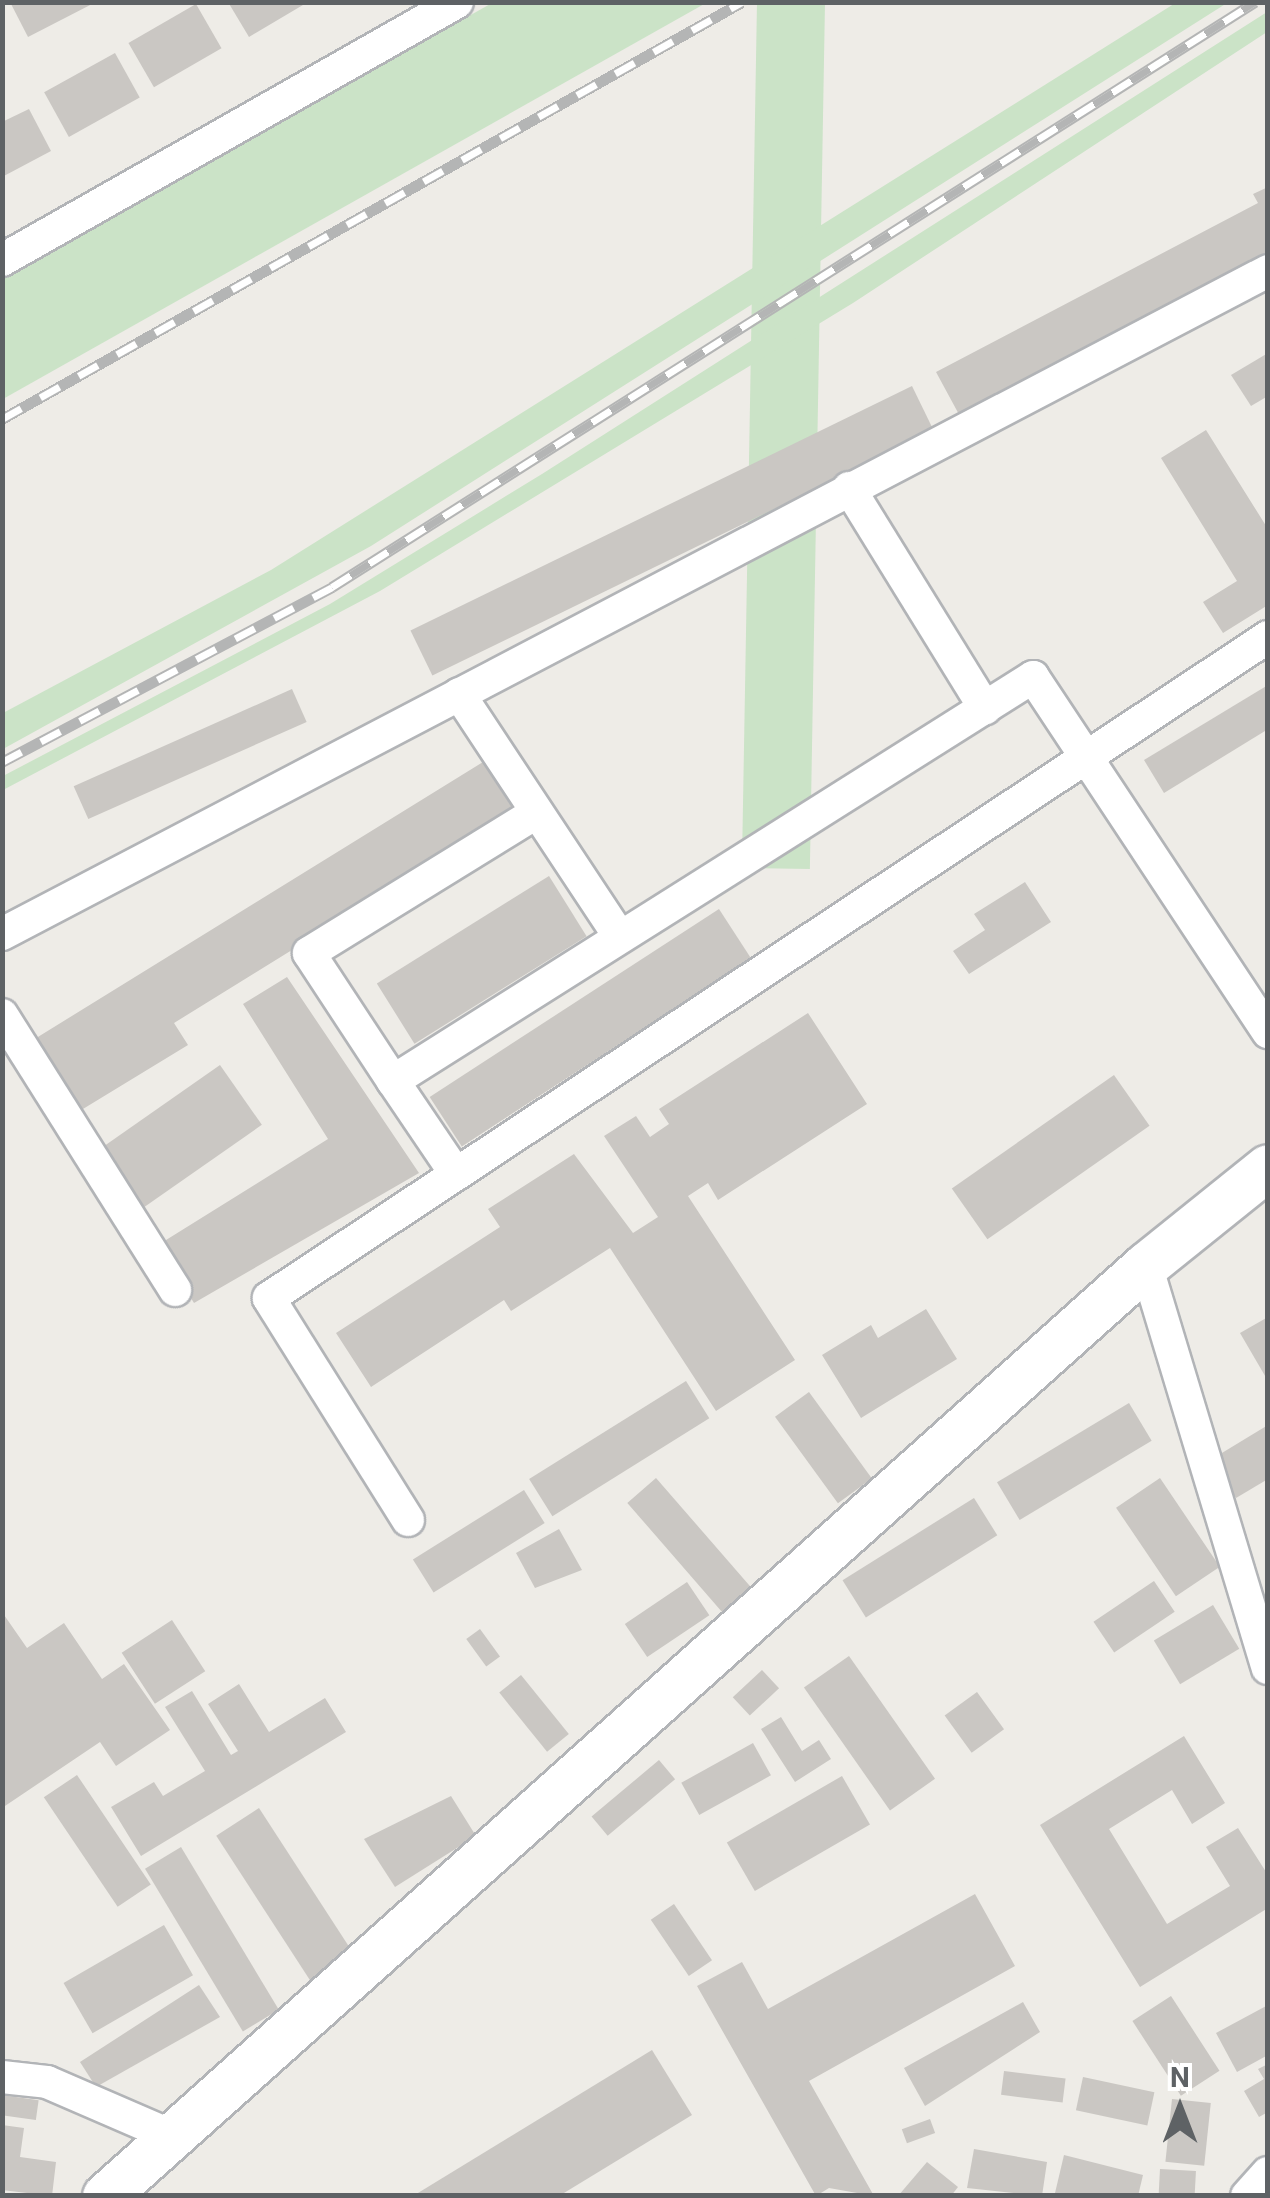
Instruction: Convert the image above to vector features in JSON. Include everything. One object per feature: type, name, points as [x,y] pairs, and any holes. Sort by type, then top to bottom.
[{"type":"main road","points":[[105,2196],[1146,1264],[1268,1167]]},
{"type":"street","points":[[2,260],[457,2]]},
{"type":"street","points":[[2,934],[1268,272]]},
{"type":"street","points":[[850,488],[984,708]]},
{"type":"street","points":[[408,1520],[269,1298],[1268,637]]},
{"type":"street","points":[[393,1080],[1033,677],[1268,1032]]},
{"type":"street","points":[[459,694],[620,938]]},
{"type":"street","points":[[456,1174],[309,953],[536,813]]},
{"type":"street","points":[[2,1015],[175,1290]]},
{"type":"street","points":[[1146,1264],[1268,1668]]},
{"type":"street","points":[[2,2077],[47,2082],[172,2136]]},
{"type":"street","points":[[1247,2196],[1268,2172]]},
{"type":"green space","points":[[757,2],[825,3],[810,869],[742,868]]},
{"type":"green space","points":[[1177,2],[1227,3],[371,546],[3,749],[3,713],[271,570]]},
{"type":"green space","points":[[492,3],[706,3],[3,399],[3,279]]},
{"type":"green space","points":[[1267,12],[1267,32],[853,303],[380,591],[3,790],[3,776],[330,604],[542,474]]},
{"type":"building","points":[[10,2],[96,2],[28,37]]},
{"type":"building","points":[[228,2],[308,2],[249,37]]},
{"type":"building","points":[[196,4],[222,48],[154,87],[128,43]]},
{"type":"building","points":[[115,53],[140,98],[69,137],[44,92]]},
{"type":"building","points":[[29,109],[51,151],[2,177],[2,122]]},
{"type":"building","points":[[1268,187],[1268,261],[962,420],[936,372],[1258,203],[1253,194]]},
{"type":"building","points":[[1268,353],[1268,396],[1251,406],[1231,375]]},
{"type":"building","points":[[912,386],[934,431],[432,676],[410,631]]},
{"type":"building","points":[[1206,430],[1268,529],[1268,605],[1223,633],[1203,602],[1237,581],[1161,458]]},
{"type":"building","points":[[1268,685],[1265,731],[1164,793],[1144,760]]},
{"type":"building","points":[[292,689],[307,722],[88,819],[74,786]]},
{"type":"building","points":[[483,762],[515,812],[174,1023],[188,1045],[78,1112],[33,1040]]},
{"type":"building","points":[[549,876],[587,936],[414,1044],[377,984]]},
{"type":"building","points":[[1025,882],[1051,922],[969,974],[953,951],[985,930],[974,914]]},
{"type":"building","points":[[719,909],[751,958],[462,1146],[430,1097]]},
{"type":"building","points":[[287,977],[419,1173],[194,1303],[158,1245],[328,1139],[243,1004]]},
{"type":"building","points":[[808,1013],[867,1104],[718,1200],[708,1183],[688,1196],[795,1360],[716,1411],[610,1248],[511,1311],[504,1300],[371,1387],[336,1333],[500,1227],[488,1209],[574,1154],[633,1233],[658,1217],[604,1136],[636,1116],[650,1137],[669,1124],[659,1109]]},
{"type":"building","points":[[220,1065],[262,1125],[141,1209],[100,1149]]},
{"type":"building","points":[[1114,1075],[1150,1126],[987,1239],[952,1189]]},
{"type":"building","points":[[926,1309],[957,1359],[861,1418],[822,1355],[871,1325],[878,1338]]},
{"type":"building","points":[[1268,1317],[1268,1381],[1240,1333]]},
{"type":"building","points":[[686,1381],[709,1418],[552,1516],[529,1479]]},
{"type":"building","points":[[809,1392],[872,1479],[838,1503],[775,1417]]},
{"type":"building","points":[[1129,1403],[1152,1441],[1020,1520],[997,1482]]},
{"type":"building","points":[[1268,1425],[1268,1479],[1236,1498],[1212,1459]]},
{"type":"building","points":[[656,1478],[754,1591],[726,1616],[627,1503]]},
{"type":"building","points":[[1160,1478],[1220,1567],[1176,1596],[1116,1508]]},
{"type":"building","points":[[524,1490],[545,1523],[434,1592],[413,1559]]},
{"type":"building","points":[[974,1498],[997,1535],[866,1617],[843,1580]]},
{"type":"building","points":[[559,1529],[582,1570],[535,1588],[516,1553]]},
{"type":"building","points":[[1154,1581],[1175,1612],[1114,1652],[1093,1622]]},
{"type":"building","points":[[687,1582],[709,1615],[647,1657],[625,1624]]},
{"type":"building","points":[[1213,1605],[1239,1649],[1180,1684],[1154,1641]]},
{"type":"building","points":[[2,1612],[27,1648],[64,1623],[102,1679],[124,1664],[170,1730],[116,1766],[100,1742],[2,1808]]},
{"type":"building","points":[[172,1620],[205,1671],[155,1704],[122,1653]]},
{"type":"building","points":[[480,1629],[500,1657],[486,1666],[466,1639]]},
{"type":"building","points":[[849,1656],[935,1779],[890,1810],[804,1688]]},
{"type":"building","points":[[762,1670],[779,1688],[750,1716],[733,1697]]},
{"type":"building","points":[[521,1675],[569,1734],[547,1752],[499,1693]]},
{"type":"building","points":[[239,1684],[269,1732],[325,1698],[346,1732],[141,1856],[111,1807],[154,1782],[163,1796],[205,1771],[165,1707],[192,1691],[231,1755],[238,1751],[208,1704]]},
{"type":"building","points":[[977,1692],[1004,1729],[972,1753],[945,1716]]},
{"type":"building","points":[[781,1717],[802,1751],[819,1740],[831,1759],[795,1782],[761,1729]]},
{"type":"building","points":[[1184,1736],[1225,1803],[1192,1824],[1172,1790],[1109,1829],[1167,1924],[1230,1886],[1206,1847],[1238,1828],[1268,1875],[1268,1908],[1140,1987],[1040,1825]]},
{"type":"building","points":[[753,1743],[771,1775],[699,1815],[681,1783]]},
{"type":"building","points":[[659,1760],[675,1779],[608,1836],[592,1817]]},
{"type":"building","points":[[77,1775],[151,1884],[118,1907],[44,1797]]},
{"type":"building","points":[[842,1776],[870,1824],[755,1891],[727,1842]]},
{"type":"building","points":[[451,1796],[476,1836],[395,1887],[364,1839]]},
{"type":"building","points":[[259,1808],[354,1954],[311,1982],[216,1836]]},
{"type":"building","points":[[181,1847],[279,2010],[243,2031],[145,1869]]},
{"type":"building","points":[[975,1894],[1015,1966],[809,2081],[874,2196],[829,2188],[816,2196],[697,1986],[742,1962],[768,2009]]},
{"type":"building","points":[[674,1904],[712,1960],[689,1976],[651,1920]]},
{"type":"building","points":[[164,1925],[193,1975],[93,2033],[64,1983]]},
{"type":"building","points":[[199,1985],[220,2017],[96,2087],[80,2062]]},
{"type":"building","points":[[1171,1996],[1219,2071],[1181,2096],[1132,2021]]},
{"type":"building","points":[[1023,2002],[1040,2032],[925,2106],[904,2068]]},
{"type":"building","points":[[1268,2005],[1268,2055],[1237,2072],[1216,2033]]},
{"type":"building","points":[[652,2050],[692,2115],[559,2196],[413,2196]]},
{"type":"building","points":[[1268,2064],[1268,2112],[1259,2117],[1244,2091],[1264,2079],[1258,2069]]},
{"type":"building","points":[[1004,2071],[1066,2079],[1063,2102],[1001,2095]]},
{"type":"building","points":[[1083,2077],[1154,2092],[1147,2125],[1076,2110]]},
{"type":"building","points":[[2,2095],[39,2100],[36,2120],[2,2115]]},
{"type":"building","points":[[1172,2099],[1211,2103],[1204,2166],[1165,2162]]},
{"type":"building","points":[[930,2119],[935,2133],[907,2143],[902,2129]]},
{"type":"building","points":[[2,2125],[24,2128],[20,2157],[56,2162],[52,2196],[2,2190]]},
{"type":"building","points":[[974,2149],[1047,2162],[1042,2196],[967,2188]]},
{"type":"building","points":[[1064,2155],[1143,2175],[1138,2196],[1055,2193]]},
{"type":"building","points":[[927,2162],[958,2187],[951,2196],[898,2196]]},
{"type":"building","points":[[1160,2169],[1196,2171],[1195,2196],[1159,2196]]},
{"type":"railway","points":[[2,419],[742,2]]},
{"type":"railway","points":[[2,762],[332,587],[1255,2]]}]
